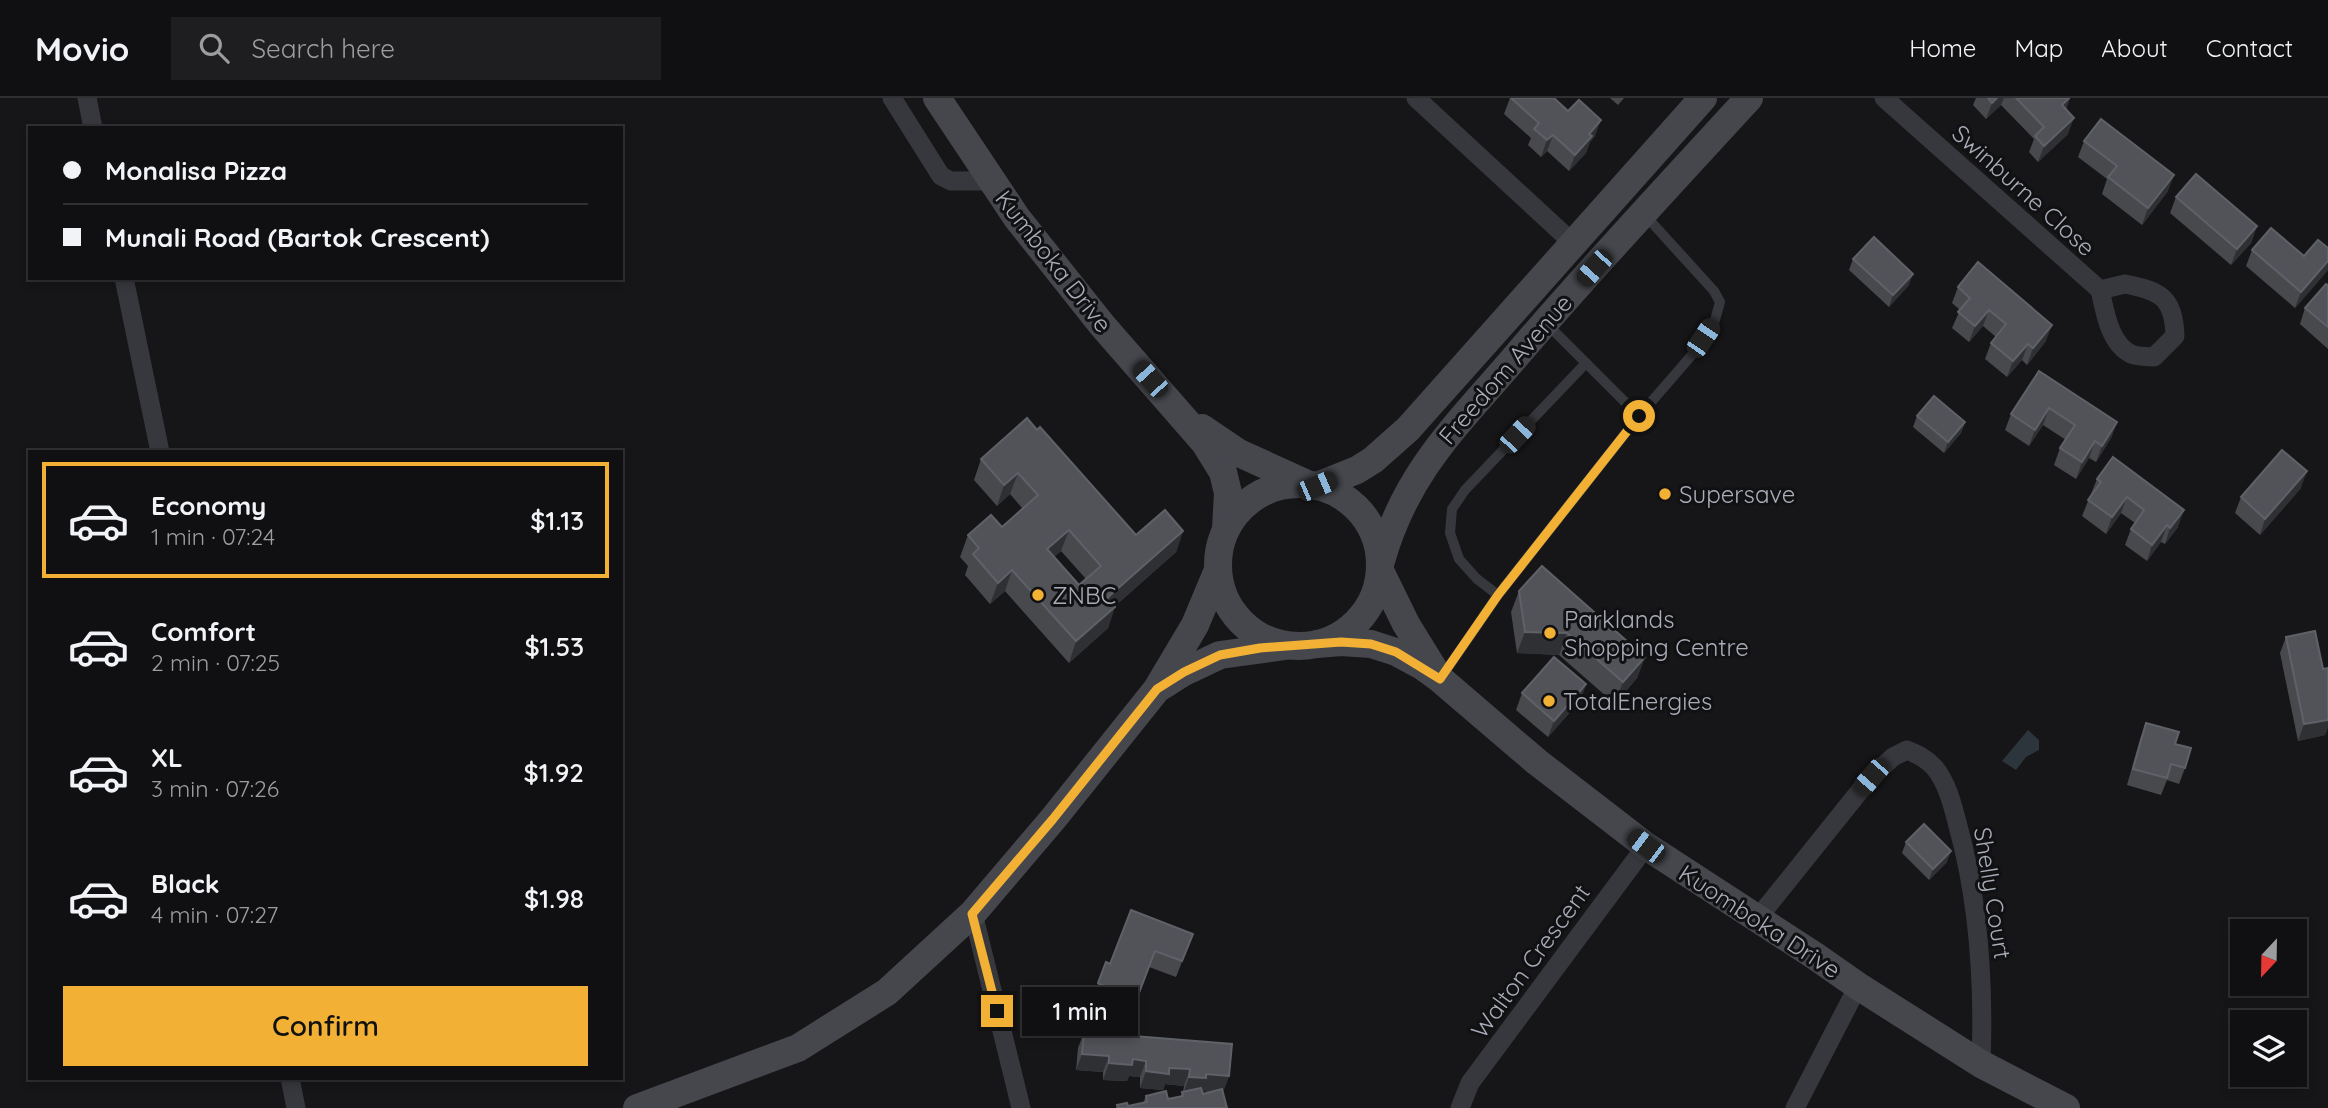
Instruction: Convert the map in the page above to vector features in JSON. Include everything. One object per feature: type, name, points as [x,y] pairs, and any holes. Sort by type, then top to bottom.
[{"type":"main road","name":"Kumboka Drive","points":[[937,98],[1017,218],[1102,326],[1205,443],[1223,472],[1227,493],[1226,529]]},
{"type":"main road","name":"Freedom Avenue","points":[[1312,485],[1365,465],[1408,429],[1702,98]]},
{"type":"main road","points":[[1644,214],[1702,98]]},
{"type":"main road","name":"Freedom Avenue","points":[[1381,567],[1389,533],[1401,505],[1431,454],[1545,323],[1749,98]]},
{"type":"main road","name":"Kumboka Drive","points":[[1182,415],[1239,453],[1312,485]]},
{"type":"main road","points":[[1381,567],[1374,597],[1360,619],[1341,635],[1304,645],[1269,640],[1249,628],[1233,612],[1223,592],[1218,570],[1219,549],[1226,529],[1240,509],[1259,494],[1282,485],[1312,485],[1332,490],[1351,502],[1366,519],[1377,539],[1381,567],[1422,653],[1440,679]]},
{"type":"main road","points":[[637,1108],[798,1048],[887,992],[972,914],[1053,819],[1157,689],[1195,625],[1218,570]]},
{"type":"main road","points":[[1157,689],[1184,672],[1220,655],[1260,648],[1341,642],[1371,644],[1396,652],[1440,679]]},
{"type":"main road","name":"Kuomboka Drive","points":[[1440,679],[1537,762],[1646,846],[1981,1064],[2066,1108]]},
{"type":"street","points":[[87,98],[93,126]]},
{"type":"street","points":[[892,98],[941,176],[951,181],[992,181]]},
{"type":"street","points":[[1416,98],[1573,243]]},
{"type":"street","name":"Swinburne Close","points":[[1884,98],[2099,290]]},
{"type":"street","points":[[124,280],[160,450]]},
{"type":"street","name":"Shelly Court","points":[[1756,919],[1871,777],[1893,757],[1907,750],[1921,756],[1935,768],[1951,798],[1968,860],[1981,972],[1981,1064]]},
{"type":"street","name":"Walton Crescent","points":[[1460,1108],[1470,1083],[1646,846]]},
{"type":"street","points":[[972,914],[1021,1108]]},
{"type":"street","points":[[1795,1108],[1858,986]]},
{"type":"street","points":[[290,1080],[296,1108]]},
{"type":"lane","points":[[1440,679],[1498,595],[1639,416],[1691,356],[1715,320],[1720,302],[1714,291],[1644,214]]},
{"type":"lane","points":[[1545,323],[1639,416]]},
{"type":"lane","points":[[1498,595],[1477,579],[1459,559],[1450,533],[1452,509],[1465,490],[1586,363]]},
{"type":"shaded area","points":[[2028,730],[2039,740],[2039,750],[2026,757],[2016,770],[2002,761]]},
{"type":"building","points":[[1511,98],[1554,98],[1568,111],[1579,100],[1601,120],[1589,134],[1592,136],[1575,155],[1553,135],[1547,140],[1534,129],[1539,123]]},
{"type":"building","points":[[2016,98],[2069,98],[2062,105],[2074,118],[2044,146],[2035,136],[2044,127]]},
{"type":"building","points":[[2101,119],[2174,175],[2148,208],[2108,177],[2117,166],[2084,141]]},
{"type":"building","points":[[2196,174],[2257,226],[2237,249],[2176,197]]},
{"type":"building","points":[[2271,228],[2304,256],[2318,240],[2328,248],[2328,261],[2301,292],[2252,250]]},
{"type":"building","points":[[1874,237],[1913,274],[1893,295],[1853,259]]},
{"type":"building","points":[[1978,262],[2052,325],[2033,348],[2028,344],[2013,361],[1991,343],[2006,324],[1989,310],[1975,326],[1958,312],[1970,298],[1958,287]]},
{"type":"building","points":[[2326,284],[2328,285],[2328,327],[2305,308]]},
{"type":"building","points":[[2039,371],[2117,422],[2102,446],[2095,441],[2082,462],[2060,448],[2075,425],[2049,408],[2035,430],[2011,414]]},
{"type":"building","points":[[1934,396],[1965,422],[1948,442],[1917,416]]},
{"type":"building","points":[[1027,418],[1037,430],[1040,427],[1136,535],[1165,510],[1183,531],[1107,598],[1115,607],[1076,641],[1012,570],[998,583],[973,554],[979,548],[968,535],[991,515],[1002,527],[1038,495],[1018,473],[1004,485],[981,459]],"holes":[[[1069,530],[1101,566],[1079,585],[1047,549]]]},
{"type":"building","points":[[2282,450],[2307,471],[2265,519],[2241,497]]},
{"type":"building","points":[[2113,457],[2184,510],[2170,528],[2167,525],[2152,545],[2131,529],[2144,510],[2127,497],[2112,517],[2088,500],[2101,482],[2097,479]]},
{"type":"building","points":[[1542,566],[1645,657],[1623,682],[1567,633],[1525,632],[1519,591]]},
{"type":"building","points":[[2315,631],[2323,669],[2328,668],[2328,720],[2304,724],[2286,637]]},
{"type":"building","points":[[1554,657],[1586,684],[1554,721],[1522,693]]},
{"type":"building","points":[[2146,723],[2179,732],[2175,744],[2191,748],[2185,768],[2171,764],[2167,778],[2133,769]]},
{"type":"building","points":[[1924,824],[1951,851],[1933,869],[1906,842]]},
{"type":"building","points":[[1131,910],[1193,934],[1182,961],[1155,951],[1134,1006],[1102,994],[1106,987],[1098,983],[1106,962],[1110,964]]},
{"type":"building","points":[[1084,1032],[1232,1044],[1229,1076],[1206,1074],[1206,1078],[1189,1077],[1190,1069],[1169,1068],[1169,1074],[1146,1071],[1146,1061],[1133,1059],[1132,1065],[1109,1063],[1109,1056],[1082,1054]]},
{"type":"building","points":[[1201,1088],[1203,1094],[1222,1089],[1227,1108],[1118,1108],[1117,1105],[1147,1102],[1146,1096],[1166,1091],[1168,1099],[1183,1096],[1182,1092]]},
{"type":"place","name":"Supersave","points":[[1665,494]]},
{"type":"place","name":"ZNBC","points":[[1038,595]]},
{"type":"place","name":"Parklands Shopping Centre","points":[[1550,633]]},
{"type":"place","name":"TotalEnergies","points":[[1549,701]]},
{"type":"route","points":[[997,1011],[972,914],[1053,819],[1157,689],[1184,672],[1220,655],[1260,648],[1341,642],[1371,644],[1396,652],[1440,679],[1498,595],[1639,416]]}]
